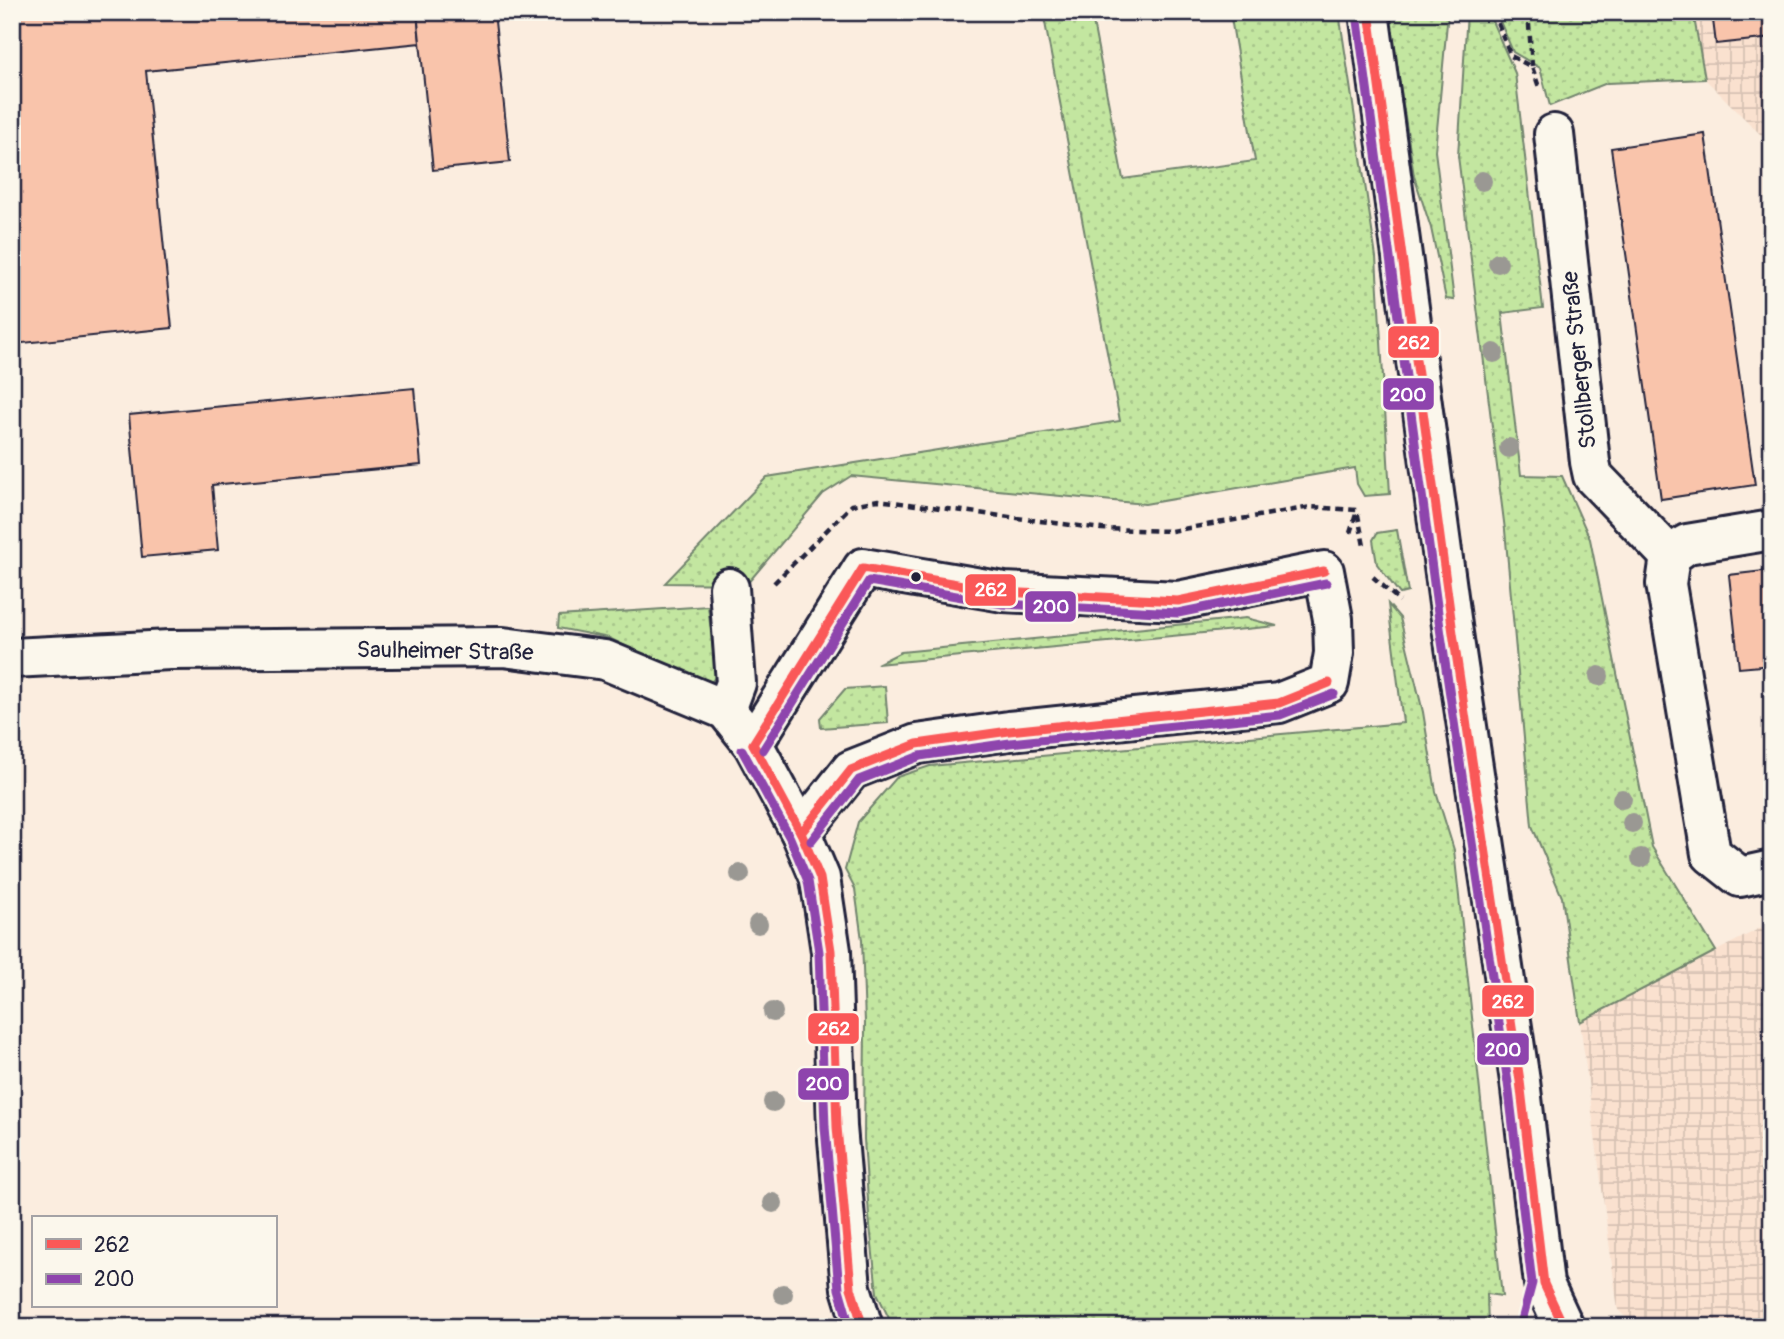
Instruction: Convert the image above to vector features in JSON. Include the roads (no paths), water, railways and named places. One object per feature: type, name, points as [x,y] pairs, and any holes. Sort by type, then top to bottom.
[{"type":"street","points":[[1369,12],[1453,633],[1520,1081],[1544,1284],[1564,1327]]},
{"type":"street","name":"Stollberger Straße","points":[[1554,134],[1593,476],[1670,556]]},
{"type":"street","points":[[1772,530],[1687,544],[1670,556],[1666,584],[1711,854],[1740,877],[1772,870]]},
{"type":"street","points":[[753,744],[863,568],[1004,592],[1178,601],[1324,572],[1334,653],[1329,683],[1279,703],[1009,731],[917,744],[851,771],[801,834]]},
{"type":"street","points":[[726,710],[736,683],[730,601]]},
{"type":"street","name":"Saulheimer Straße","points":[[12,658],[170,650],[503,647],[605,660],[726,710],[753,744],[801,834],[820,878],[831,951],[837,1127],[851,1288],[863,1327]]},
{"type":"street","points":[[1534,1327],[1544,1284]]}]
